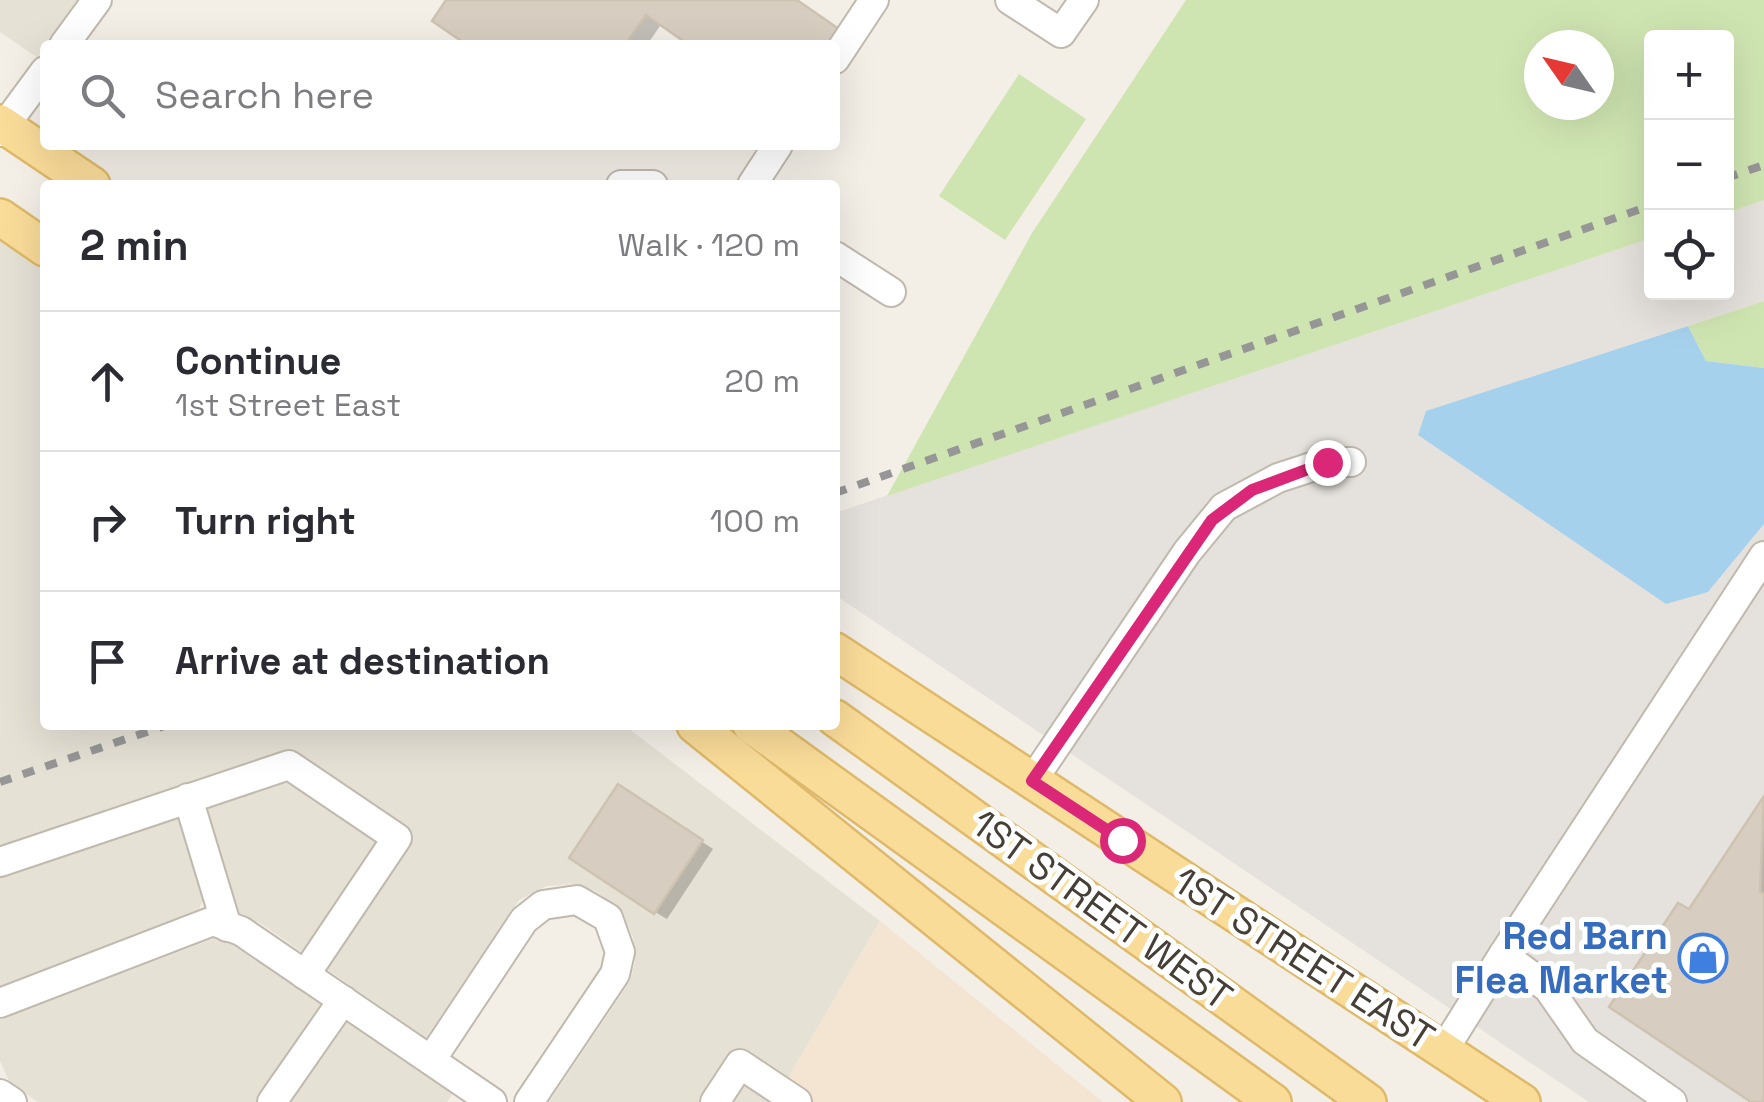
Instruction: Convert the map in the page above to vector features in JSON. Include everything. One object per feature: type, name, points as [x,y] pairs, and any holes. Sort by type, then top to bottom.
[{"type":"main road","points":[[1,127],[84,180]]},
{"type":"main road","points":[[0,217],[40,245]]},
{"type":"main road","name":"1ST STREET EAST","points":[[840,655],[1522,1102]]},
{"type":"main road","name":"1ST STREET WEST","points":[[840,722],[1368,1102]]},
{"type":"main road","points":[[701,730],[1163,1102]]},
{"type":"main road","name":"1ST STREET WEST","points":[[758,730],[1273,1102]]},
{"type":"street","points":[[68,40],[97,0]]},
{"type":"street","points":[[840,51],[874,0]]},
{"type":"street","points":[[1010,0],[1061,34],[1084,0]]},
{"type":"street","points":[[1,127],[40,77]]},
{"type":"street","points":[[755,180],[775,150]]},
{"type":"street","points":[[840,259],[891,292]]},
{"type":"street","points":[[1032,781],[1187,552],[1224,507],[1278,478],[1327,462],[1352,462]]},
{"type":"street","points":[[1443,1051],[1764,556]]},
{"type":"street","points":[[0,862],[289,765],[397,838],[305,974]]},
{"type":"street","points":[[188,798],[227,927],[305,974],[431,1060],[478,1098]]},
{"type":"street","points":[[431,1060],[531,911],[565,899],[589,904],[614,929],[620,952],[615,974],[529,1102]]},
{"type":"street","points":[[0,1003],[227,927]]},
{"type":"street","points":[[1503,955],[1548,988],[1585,1041],[1672,1102]]},
{"type":"street","points":[[272,1102],[343,1000]]},
{"type":"street","points":[[715,1102],[740,1064],[797,1102]]},
{"type":"street","points":[[0,1094],[12,1102]]},
{"type":"shaded area","points":[[0,0],[79,0],[51,40],[40,40],[38,58],[0,32]]},
{"type":"shaded area","points":[[1764,200],[1764,301],[1427,411],[1708,592],[1764,524],[1764,1102],[1589,1102],[840,598],[840,511],[1644,240],[1644,300],[1734,300],[1734,211]]},
{"type":"shaded area","points":[[0,239],[40,266],[40,730],[631,730],[880,921],[774,1102],[549,1102],[629,983],[635,963],[633,937],[622,912],[597,892],[576,884],[547,886],[519,900],[426,1038],[260,923],[202,902],[199,909],[0,986]]},
{"type":"shaded area","points":[[880,921],[1103,1102],[774,1102]]},
{"type":"shaded area","points":[[215,938],[235,945],[453,1093],[447,1102],[38,1102],[10,1083],[0,1061],[0,1020]]},
{"type":"green space","points":[[1186,0],[1764,0],[1764,200],[1734,211],[1734,30],[1644,30],[1644,240],[887,496],[1032,233]]},
{"type":"green space","points":[[1019,74],[1086,119],[1005,240],[939,196]]},
{"type":"green space","points":[[1764,301],[1764,368],[1706,361],[1688,326]]},
{"type":"water","points":[[1688,326],[1706,361],[1764,368],[1764,524],[1708,592],[1666,604],[1418,435],[1426,411]]},
{"type":"building","points":[[446,0],[797,0],[839,29],[831,40],[682,40],[646,15],[628,40],[460,40],[432,21]]},
{"type":"building","points":[[618,784],[703,840],[654,914],[569,858]]},
{"type":"building","name":"Red Barn Flea Market","points":[[1764,796],[1760,892],[1764,894],[1764,1102],[1751,1102],[1609,1007],[1678,903],[1689,909]]},
{"type":"railway","points":[[1734,175],[1764,165]]},
{"type":"railway","points":[[840,491],[1644,208]]},
{"type":"railway","points":[[0,782],[152,730]]},
{"type":"place","name":"Red Barn Flea Market","points":[[1703,958]]},
{"type":"route","points":[[1122,840],[1032,781],[1187,552],[1224,507],[1278,478],[1327,462]]}]
